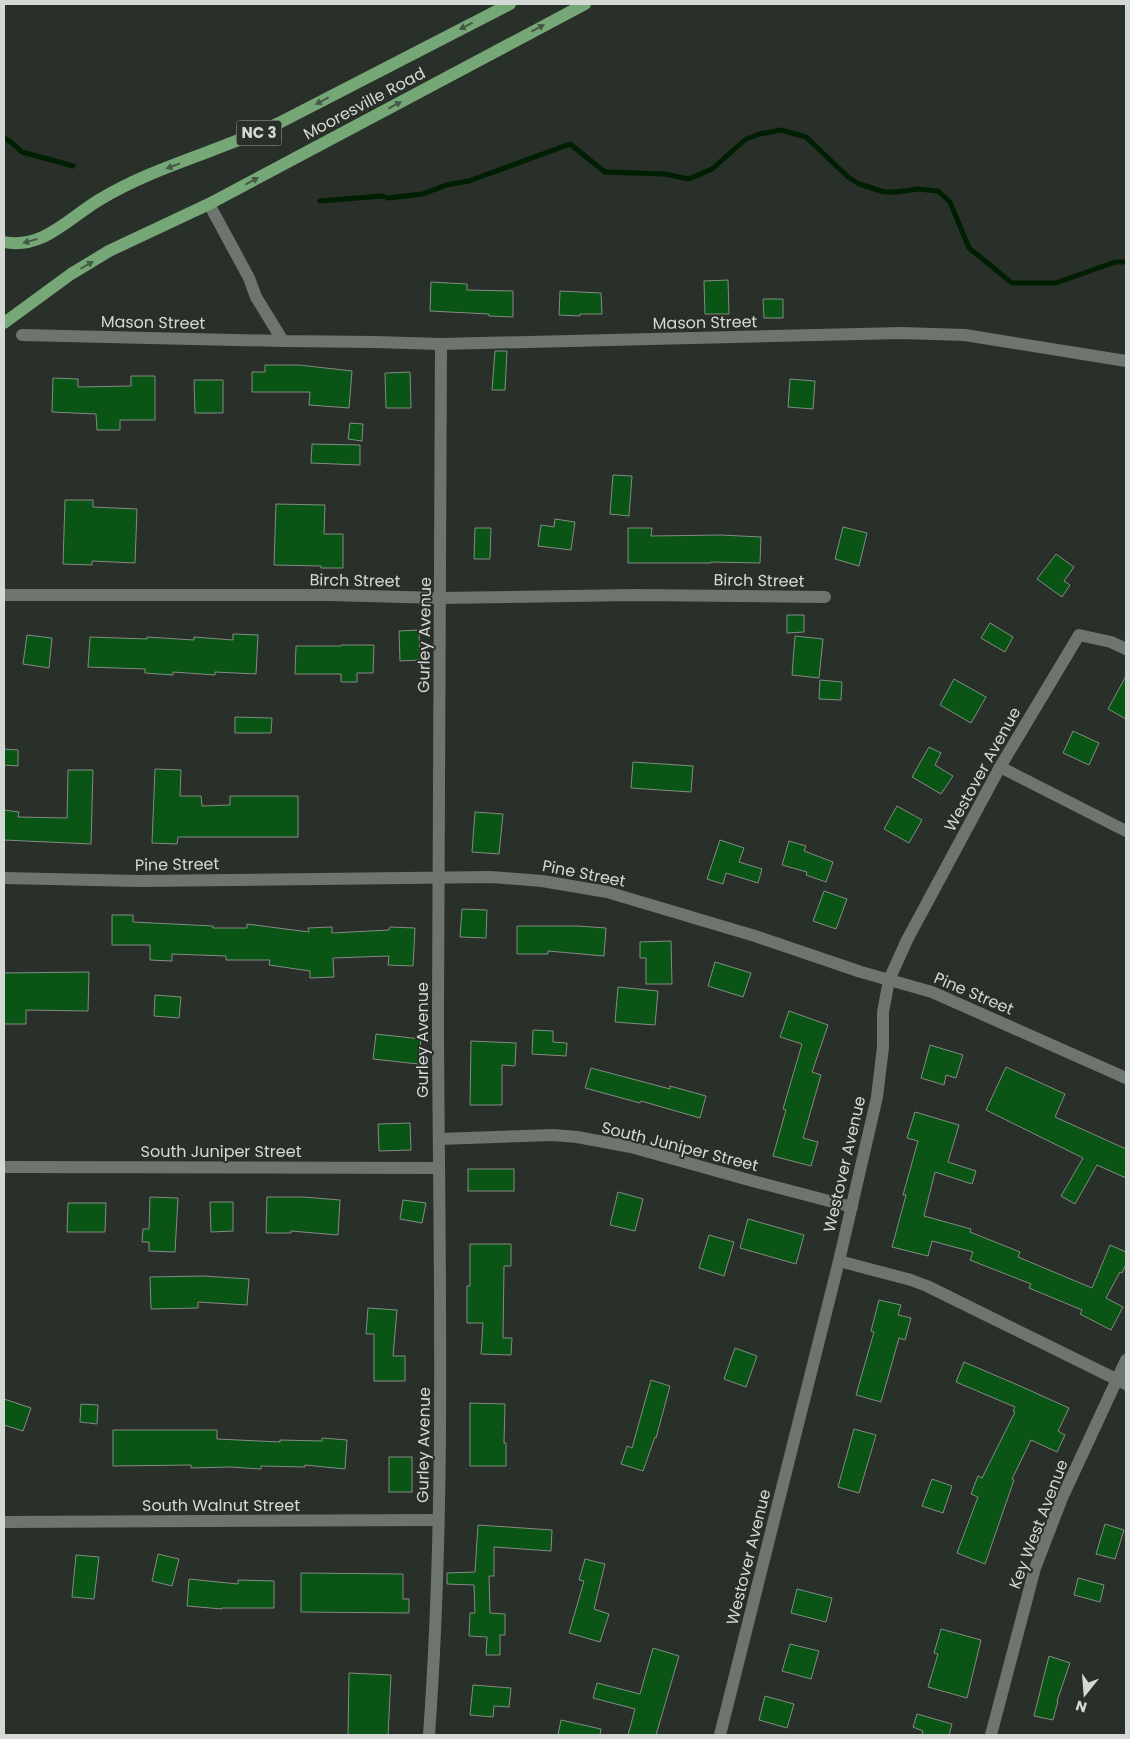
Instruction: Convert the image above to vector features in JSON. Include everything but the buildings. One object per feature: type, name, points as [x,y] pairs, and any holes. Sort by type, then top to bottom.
[{"type":"main road","name":"Mooresville Road","points":[[4,242],[19,244],[36,240],[54,231],[97,201],[115,191],[279,124],[510,4]]},
{"type":"main road","name":"Mooresville Road","points":[[4,323],[71,274],[109,251],[209,204],[585,4]]},
{"type":"street","points":[[209,204],[249,278],[256,297],[283,341]]},
{"type":"street","name":"Mason Street","points":[[22,335],[441,344],[901,333],[965,335],[1126,361]]},
{"type":"street","name":"Gurley Avenue","points":[[429,1735],[435,1654],[440,1413],[438,877],[441,344]]},
{"type":"street","name":"Birch Street","points":[[4,595],[329,595],[440,598],[634,595],[825,597]]},
{"type":"street","name":"Westover Avenue","points":[[720,1735],[839,1261],[877,1097],[883,1048],[883,1012],[889,980],[907,940],[1000,767],[1079,635],[1111,642],[1126,649]]},
{"type":"street","points":[[1000,767],[1126,831]]},
{"type":"street","name":"Pine Street","points":[[4,878],[139,881],[491,877],[542,881],[606,892],[755,936],[861,972],[932,992],[1126,1078]]},
{"type":"street","name":"South Juniper Street","points":[[438,1139],[553,1135],[577,1137],[631,1147],[852,1206]]},
{"type":"street","name":"South Juniper Street","points":[[4,1168],[438,1168]]},
{"type":"street","points":[[839,1261],[927,1286],[1122,1382]]},
{"type":"street","name":"Key West Avenue","points":[[992,1735],[1035,1568],[1062,1498],[1122,1382],[1126,1360]]},
{"type":"street","name":"South Walnut Street","points":[[4,1522],[438,1520]]},
{"type":"waterway","points":[[320,201],[382,196],[388,198],[423,194],[446,185],[469,181],[570,144],[605,172],[665,174],[689,179],[712,169],[746,139],[781,130],[806,137],[848,177],[859,184],[884,192],[918,189],[938,191],[950,202],[969,248],[1012,283],[1056,283],[1115,262],[1126,262]]},
{"type":"waterway","points":[[4,138],[22,152],[73,166]]}]
